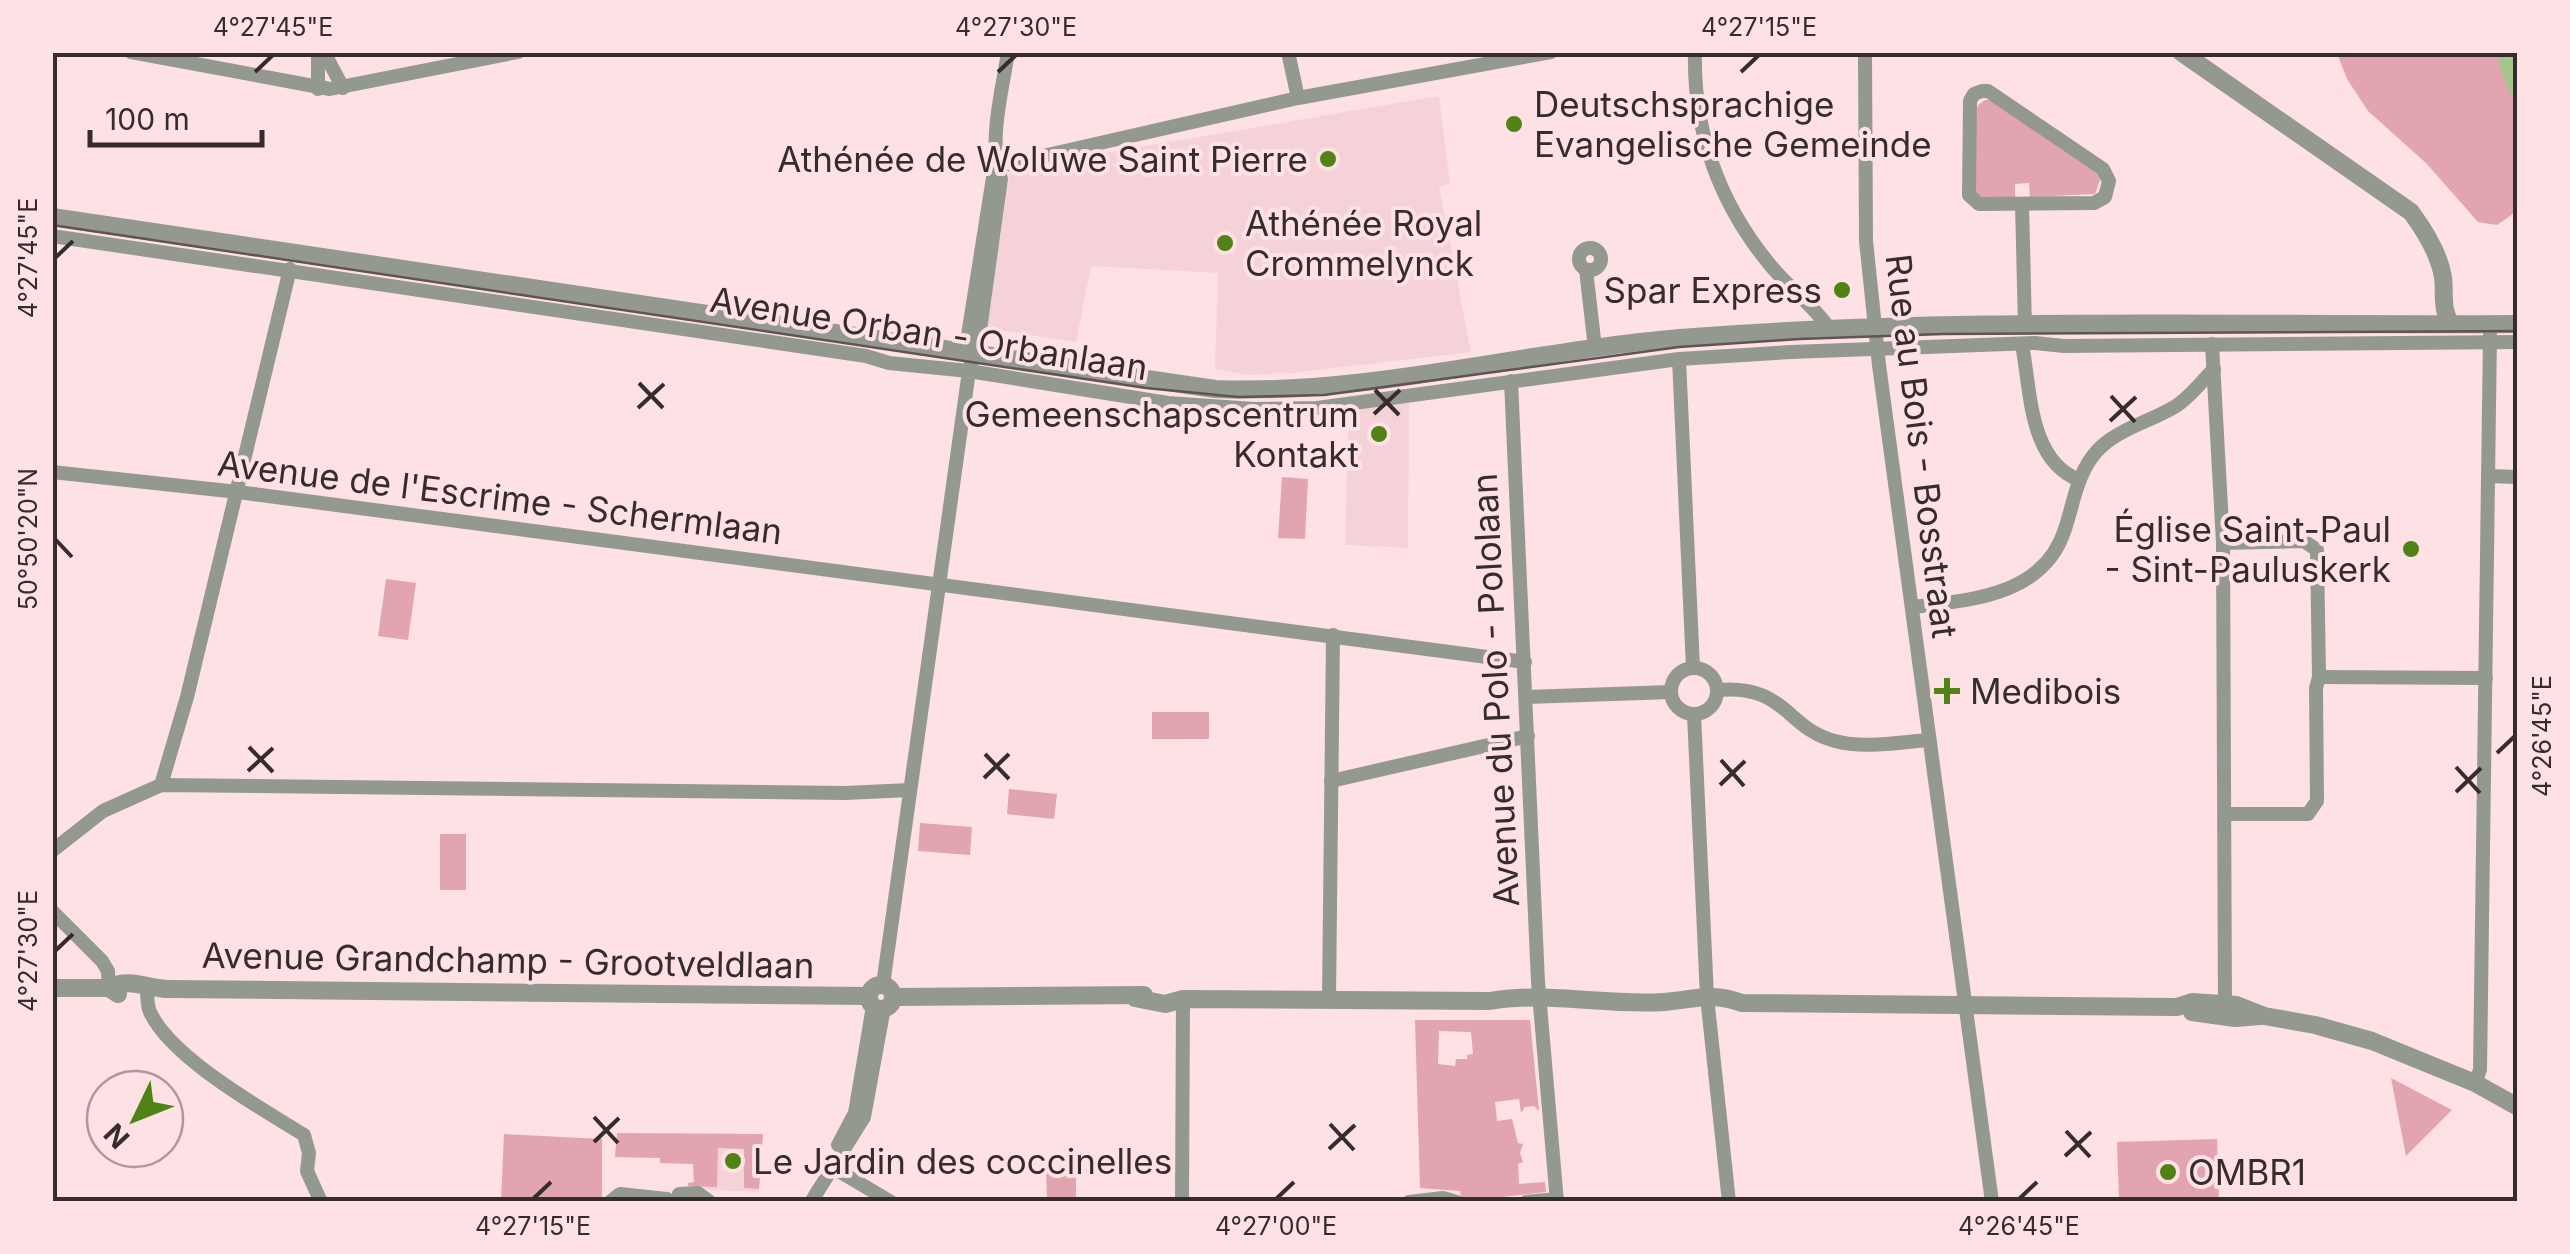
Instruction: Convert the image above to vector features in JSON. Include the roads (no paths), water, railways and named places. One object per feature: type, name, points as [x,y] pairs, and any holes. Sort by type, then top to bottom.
[{"type":"street","points":[[131,52],[318,89],[344,88],[460,59],[518,52]]},
{"type":"street","points":[[318,89],[321,52]]},
{"type":"street","points":[[321,52],[344,88]]},
{"type":"street","points":[[802,1202],[864,1116],[883,1013],[881,998],[969,372],[980,337],[1001,179],[995,143],[1008,52]]},
{"type":"street","points":[[1288,52],[1298,98]]},
{"type":"street","points":[[996,164],[1006,166],[1298,98],[1550,52]]},
{"type":"street","points":[[1695,52],[1700,130],[1724,193],[1769,264],[1829,328]]},
{"type":"street","name":"Rue au Bois - Bosstraat","points":[[1865,52],[1865,212],[1878,349],[1992,1202]]},
{"type":"street","points":[[2186,53],[2402,195],[2416,209],[2447,263],[2455,308],[2451,324]]},
{"type":"street","points":[[1982,90],[2108,175],[2101,200],[2022,204],[1979,204],[1970,194],[1970,101],[1982,90]]},
{"type":"street","points":[[2022,204],[2023,336],[2033,411],[2044,446],[2068,476],[2079,480]]},
{"type":"street","name":"Avenue Orban - Orbanlaan","points":[[52,217],[973,350],[1169,384],[1244,390],[1343,384],[1677,338],[1829,328],[1876,326],[2212,344],[2490,333],[2518,324]]},
{"type":"street","name":"Avenue Orban - Orbanlaan","points":[[52,236],[866,356],[889,363],[1168,403],[1254,409],[1318,408],[1679,359],[1878,349],[2023,336],[2451,324],[2518,342]]},
{"type":"street","points":[[161,785],[187,697],[290,270]]},
{"type":"street","points":[[1586,270],[1596,348]]},
{"type":"street","points":[[1799,352],[1800,330]]},
{"type":"street","points":[[2475,1083],[2480,1070],[2490,333]]},
{"type":"street","points":[[2212,344],[2224,543],[2225,1010]]},
{"type":"street","points":[[1679,359],[1693,668]]},
{"type":"street","points":[[1912,607],[1980,598],[2014,587],[2035,574],[2052,555],[2065,531],[2079,480],[2092,456],[2108,439],[2180,404],[2214,369]]},
{"type":"street","name":"Avenue du Polo - Pololaan","points":[[1511,381],[1540,1002],[1557,1200]]},
{"type":"street","name":"Avenue de l'Escrime - Schermlaan","points":[[52,472],[238,492],[1525,662]]},
{"type":"street","points":[[2488,476],[2518,477]]},
{"type":"street","points":[[2224,543],[2304,541],[2317,550],[2319,676],[2318,802],[2314,809],[2308,814],[2226,814]]},
{"type":"street","points":[[1328,999],[1332,634]]},
{"type":"street","points":[[1693,668],[1708,672],[1717,690],[1709,709],[1694,714],[1679,709],[1671,692],[1680,672],[1693,668]]},
{"type":"street","points":[[2319,676],[2486,678]]},
{"type":"street","points":[[1717,690],[1748,690],[1767,696],[1816,733],[1835,741],[1854,744],[1930,740]]},
{"type":"street","points":[[1526,697],[1671,692]]},
{"type":"street","points":[[1694,714],[1708,1003],[1729,1202]]},
{"type":"street","points":[[1331,782],[1528,736]]},
{"type":"street","points":[[52,852],[103,811],[161,785],[845,793],[910,790]]},
{"type":"street","points":[[52,911],[102,961],[110,988]]},
{"type":"street","name":"Avenue Grandchamp - Grootveldlaan","points":[[52,988],[110,988],[119,994],[138,995],[147,988],[1135,998],[1165,1004],[1183,999],[1490,1001],[1540,1002],[1560,1008],[1585,1002],[1667,1002],[1686,997],[1708,1003],[1726,997],[1742,1003],[2178,1007],[2193,1013],[2225,1010],[2264,1016],[2372,1042],[2475,1083],[2518,1107]]},
{"type":"street","points":[[147,988],[150,1013],[183,1051],[232,1090],[304,1135],[309,1153],[306,1171],[322,1202]]},
{"type":"street","points":[[1182,1202],[1183,999]]},
{"type":"street","points":[[811,1202],[830,1165]]},
{"type":"street","points":[[830,1165],[891,1202]]},
{"type":"street","points":[[610,1202],[620,1194],[675,1199],[698,1193],[710,1202]]},
{"type":"street","points":[[1409,1202],[1444,1198],[1457,1202]]},
{"type":"street","points":[[1526,1202],[1557,1200]]},
{"type":"tram line","points":[[52,225],[1146,388],[1238,397],[1324,395],[1679,347],[1799,339],[1943,334],[2518,331]]},
{"type":"place","name":"Deutschsprachige Evangelische Gemeinde","points":[[1514,124]]},
{"type":"place","name":"Athénée de Woluwe Saint Pierre","points":[[1328,159]]},
{"type":"place","name":"Athénée Royal Crommelynck","points":[[1225,243]]},
{"type":"place","name":"Spar Express","points":[[1842,290]]},
{"type":"place","name":"Gemeenschapscentrum Kontakt","points":[[1379,434]]},
{"type":"place","name":"Église Saint-Paul - Sint-Pauluskerk","points":[[2411,549]]},
{"type":"place","name":"Medibois","points":[[1947,691]]},
{"type":"place","name":"Le Jardin des coccinelles","points":[[733,1161]]},
{"type":"place","name":"OMBR1","points":[[2168,1172]]}]
